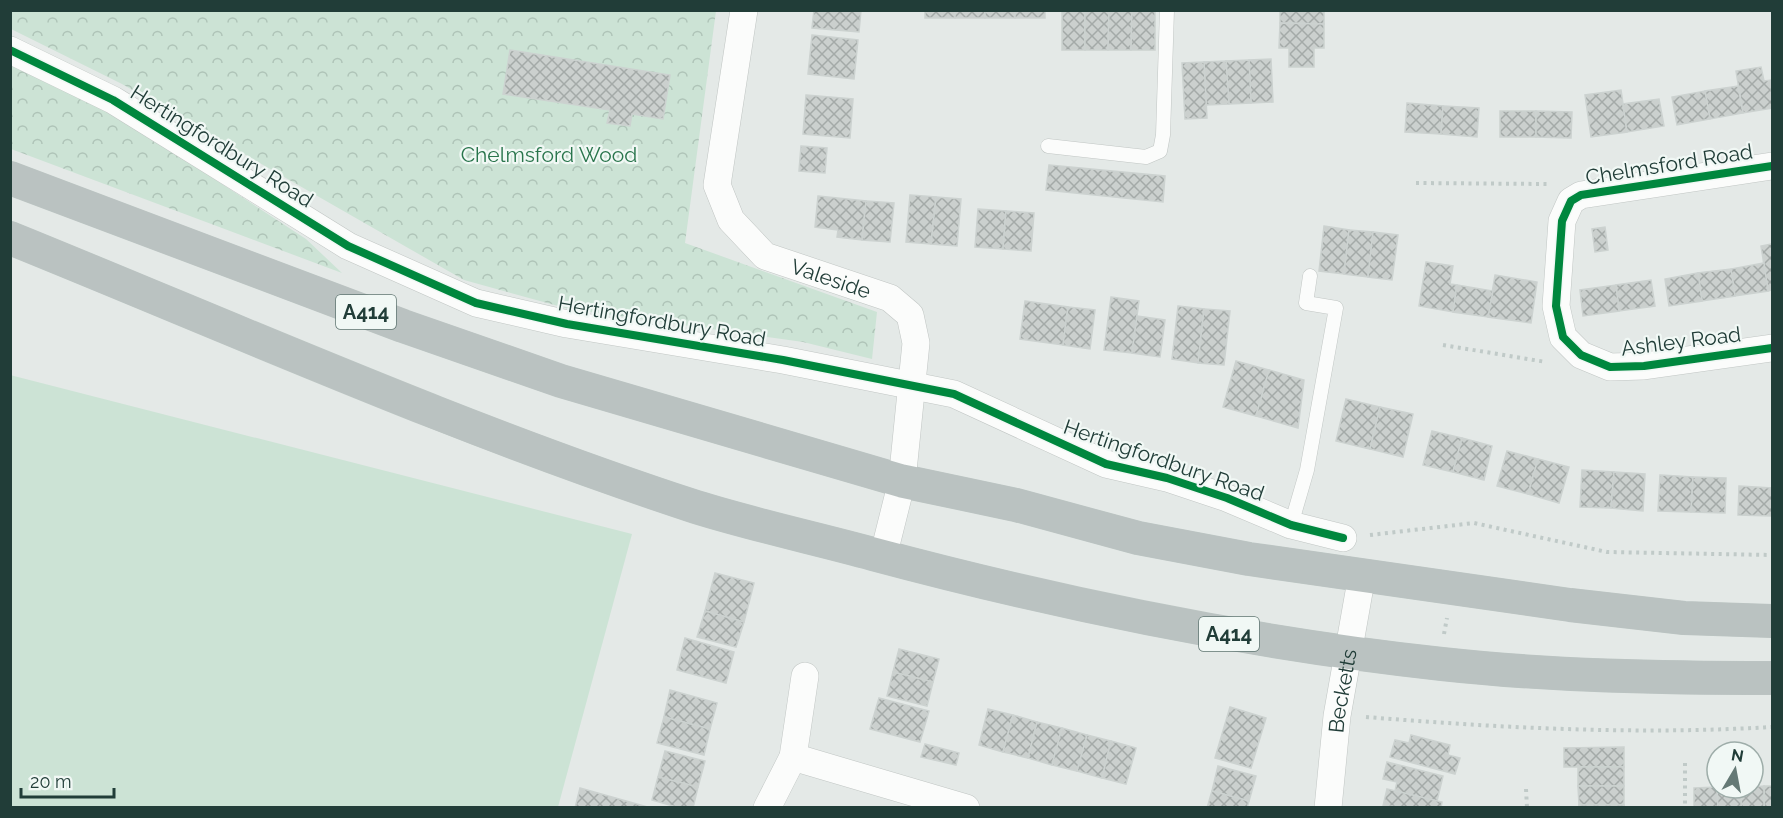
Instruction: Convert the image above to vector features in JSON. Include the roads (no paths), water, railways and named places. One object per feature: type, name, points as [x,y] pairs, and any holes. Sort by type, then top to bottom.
[{"type":"highway","name":"A414","points":[[10,178],[392,322],[561,381],[902,481],[1016,504],[1137,538],[1249,559],[1472,592],[1684,618],[1773,621]]},
{"type":"highway","name":"A414","points":[[10,238],[531,448],[698,507],[992,587],[1117,614],[1350,652],[1440,664],[1558,673],[1672,678],[1773,678]]},
{"type":"street","name":"Valeside","points":[[744,10],[717,185],[731,220],[765,256],[874,291],[902,306],[914,327],[916,343],[913,385],[902,481],[883,557]]},
{"type":"street","name":"Hertingfordbury Road","points":[[10,50],[113,100],[348,246],[476,303],[567,324],[954,394],[1106,464],[1167,478],[1227,498],[1291,525],[1343,538]]},
{"type":"street","name":"Chelmsford Road","points":[[1558,270],[1562,221],[1571,201],[1581,195],[1773,166]]},
{"type":"street","name":"Ashley Road","points":[[1558,270],[1556,306],[1563,337],[1581,355],[1610,367],[1644,366],[1773,348]]},
{"type":"street","name":"Becketts","points":[[1328,807],[1337,716],[1362,575]]},
{"type":"street","points":[[767,807],[793,757],[805,676]]},
{"type":"street","points":[[793,757],[966,807]]},
{"type":"lane","points":[[1048,146],[1146,157],[1160,151],[1163,135],[1167,10]]},
{"type":"lane","points":[[1291,525],[1307,470],[1336,308],[1306,303],[1310,276]]},
{"type":"park label","name":"Chelmsford Wood","points":[[549,154]]}]
